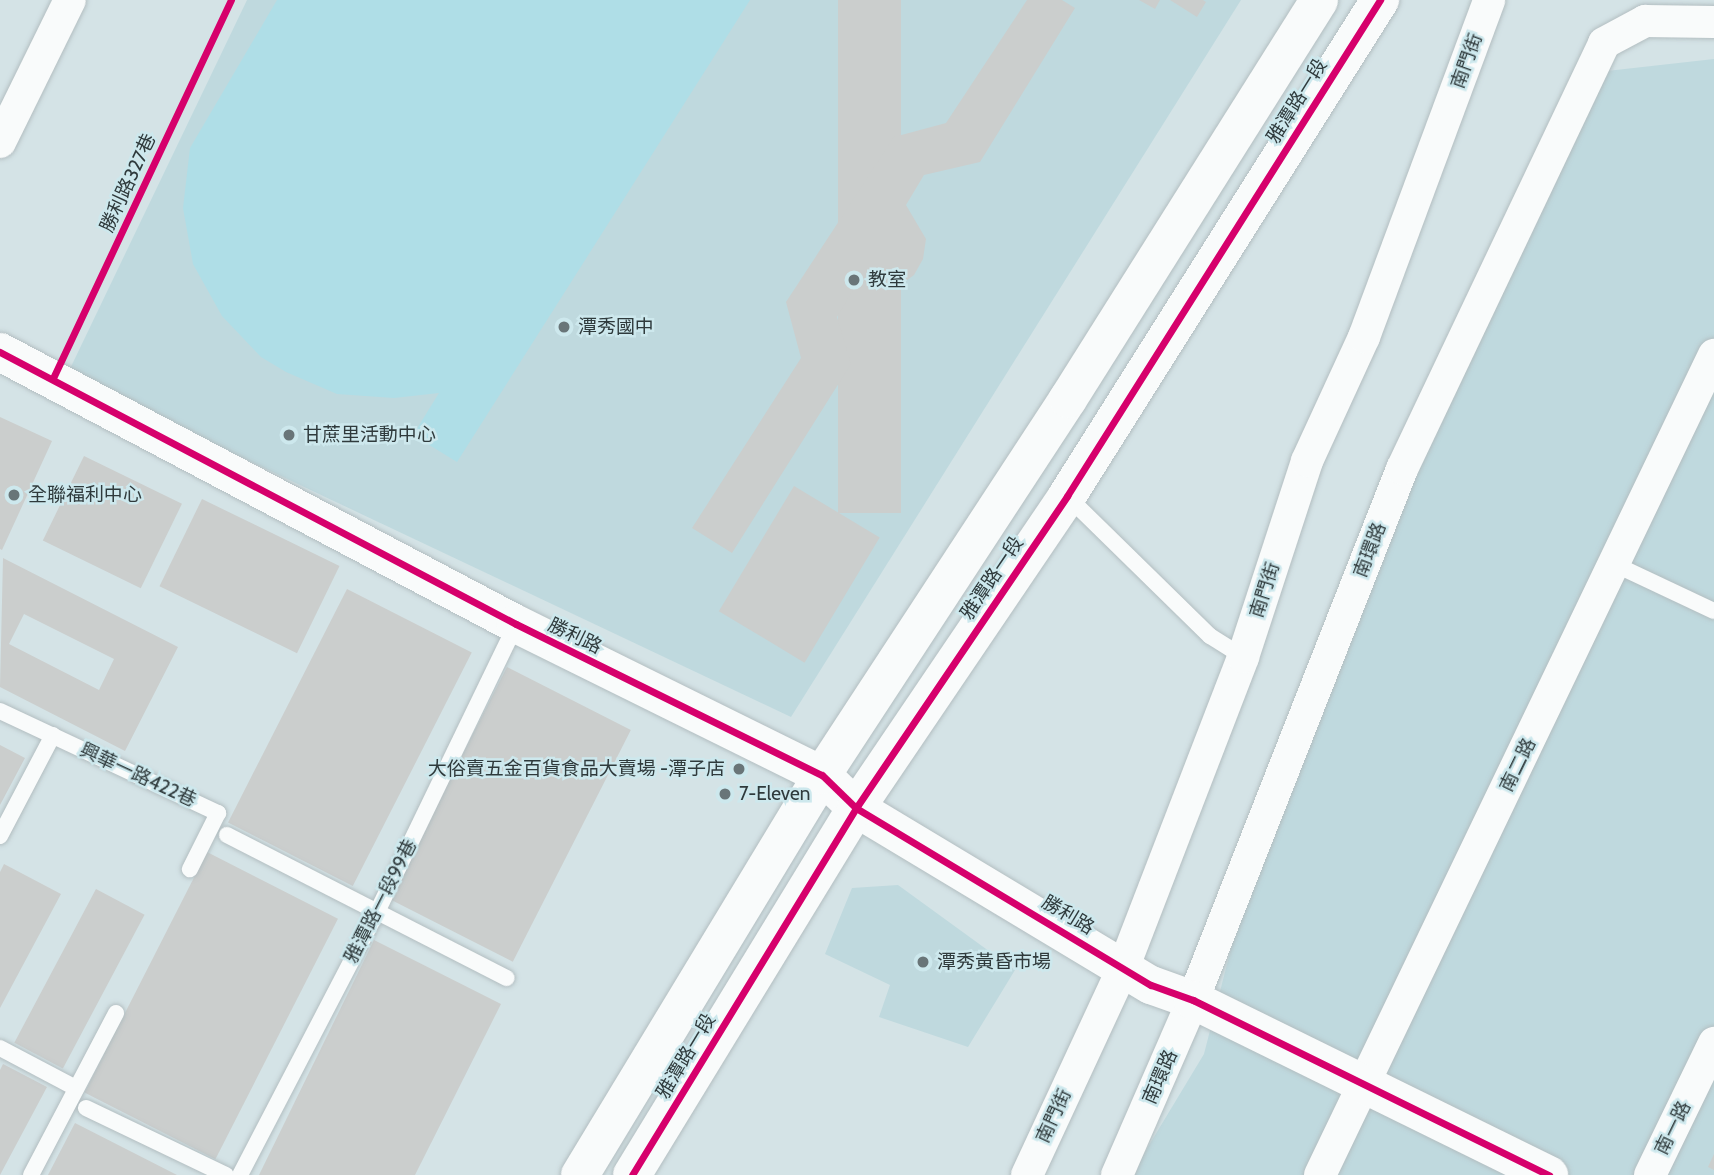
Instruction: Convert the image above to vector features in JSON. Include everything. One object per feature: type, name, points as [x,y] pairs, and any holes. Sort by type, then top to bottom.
[{"type":"street","points":[[0,142],[70,0]]},
{"type":"street","name":"雅潭路一段","points":[[580,1175],[822,775],[1068,399],[1319,0]]},
{"type":"street","name":"雅潭路一段","points":[[632,1175],[856,808],[1067,496],[1380,0]]},
{"type":"street","name":"南門街","points":[[1027,1175],[1124,966],[1243,657],[1307,461],[1364,337],[1489,0]]},
{"type":"street","name":"南環路","points":[[1117,1175],[1194,1000],[1402,469],[1604,43],[1645,21],[1714,22]]},
{"type":"street","name":"勝利路","points":[[0,352],[516,624],[822,775],[856,808],[1124,966],[1151,985],[1194,1000],[1549,1175]]},
{"type":"street","name":"南二路","points":[[1320,1175],[1714,355]]},
{"type":"street","name":"南一路","points":[[1650,1175],[1714,1044]]},
{"type":"lane","points":[[1067,496],[1210,636],[1243,657]]},
{"type":"lane","points":[[1614,564],[1714,611]]},
{"type":"lane","name":"雅潭路一段99巷","points":[[240,1175],[377,912],[516,624]]},
{"type":"lane","name":"興華一路422巷","points":[[0,711],[219,813],[190,869]]},
{"type":"lane","points":[[0,836],[53,735]]},
{"type":"lane","points":[[228,835],[507,978]]},
{"type":"lane","points":[[31,1175],[116,1013]]},
{"type":"lane","points":[[0,1048],[76,1088]]},
{"type":"lane","points":[[86,1108],[226,1175]]},
{"type":"shaded area","name":"潭秀國中","points":[[247,0],[1241,0],[791,717],[67,375]]},
{"type":"shaded area","points":[[277,0],[750,0],[457,462],[413,435],[439,393],[394,398],[337,394],[286,372],[261,357],[222,316],[193,264],[183,208],[190,148]]},
{"type":"shaded area","points":[[1714,59],[1714,1175],[1131,1175],[1204,1054],[1256,851],[1295,742],[1589,73]]},
{"type":"shaded area","name":"潭秀黃昏市場","points":[[898,885],[1015,970],[968,1047],[879,1017],[890,985],[825,954],[852,888]]},
{"type":"building","points":[[838,0],[901,0],[901,513],[838,513]]},
{"type":"building","name":"教室","points":[[1027,0],[1062,0],[1075,8],[980,162],[924,175],[906,205],[926,239],[923,259],[914,275],[899,286],[879,290],[856,285],[837,317],[851,364],[732,553],[692,528],[801,358],[786,302],[894,137],[946,123]]},
{"type":"building","points":[[1139,0],[1160,0],[1155,9]]},
{"type":"building","points":[[1170,0],[1203,0],[1206,2],[1197,17]]},
{"type":"building","name":"全聯福利中心","points":[[0,417],[52,441],[2,550],[0,549]]},
{"type":"building","points":[[84,456],[182,504],[141,588],[43,540]]},
{"type":"building","points":[[794,486],[880,538],[805,663],[719,611]]},
{"type":"building","points":[[202,499],[340,566],[297,653],[159,586]]},
{"type":"building","points":[[3,558],[178,647],[125,751],[0,687]],"holes":[[[24,614],[114,659],[99,690],[9,644]]]},
{"type":"building","points":[[347,589],[472,653],[353,886],[228,822]]},
{"type":"building","points":[[507,667],[631,730],[513,962],[389,899]]},
{"type":"building","points":[[0,745],[25,758],[0,805]]},
{"type":"building","points":[[207,852],[338,919],[215,1159],[84,1093]]},
{"type":"building","points":[[4,864],[61,894],[0,1008],[0,872]]},
{"type":"building","points":[[96,889],[145,915],[63,1068],[14,1043]]},
{"type":"building","points":[[374,940],[501,1004],[415,1175],[259,1175]]},
{"type":"building","points":[[3,1064],[47,1087],[0,1175],[0,1070]]},
{"type":"building","points":[[75,1123],[177,1175],[48,1175]]},
{"type":"building","points":[[1714,1154],[1714,1170],[1708,1167]]},
{"type":"cycle path","name":"勝利路327巷","points":[[53,378],[231,0]]},
{"type":"cycle path","points":[[632,1175],[856,808],[1067,496],[1380,0]]},
{"type":"cycle path","points":[[0,352],[516,624],[822,775],[856,808],[1151,985],[1193,1000],[1549,1175]]},
{"type":"place","name":"教室","points":[[854,280]]},
{"type":"place","name":"潭秀國中","points":[[564,327]]},
{"type":"place","name":"甘蔗里活動中心","points":[[289,435]]},
{"type":"place","name":"全聯福利中心","points":[[14,495]]},
{"type":"place","name":"大俗賣五金百貨食品大賣場 -潭子店","points":[[739,769]]},
{"type":"place","name":"7-Eleven","points":[[725,794]]},
{"type":"place","name":"潭秀黃昏市場","points":[[923,962]]}]
